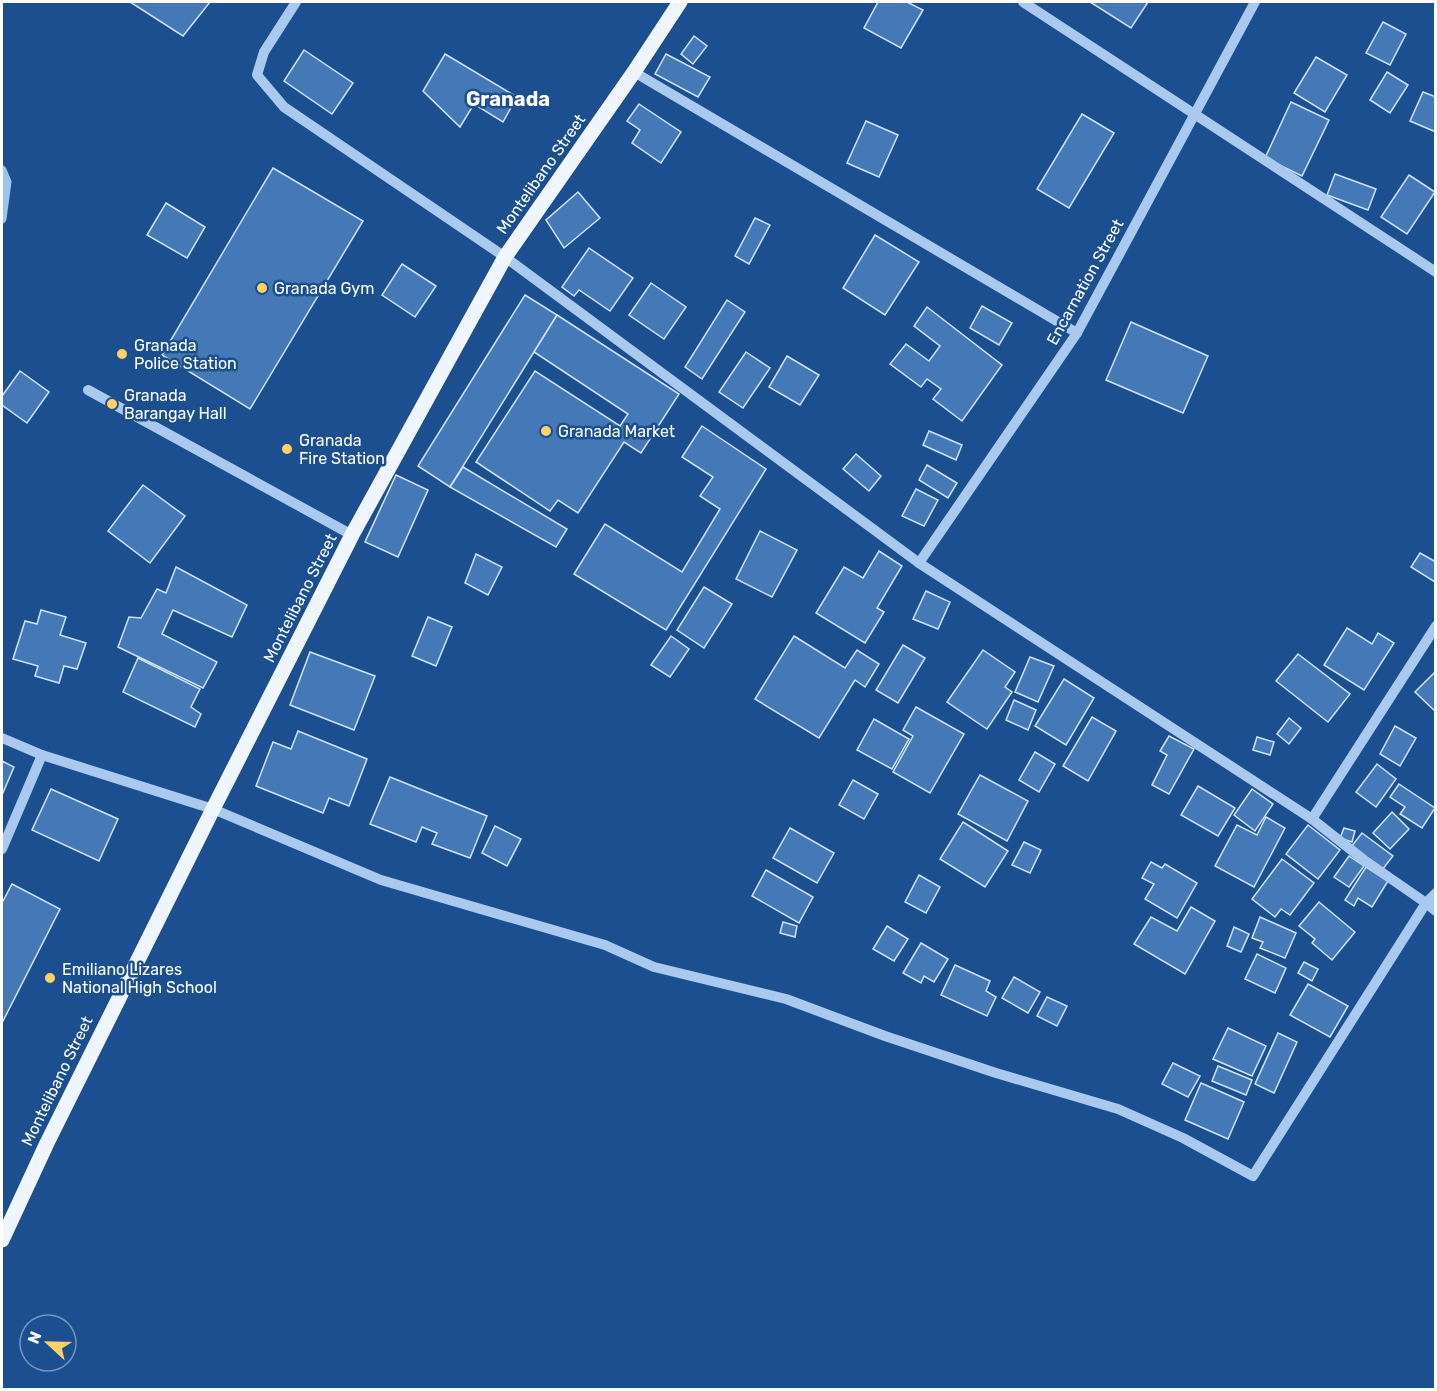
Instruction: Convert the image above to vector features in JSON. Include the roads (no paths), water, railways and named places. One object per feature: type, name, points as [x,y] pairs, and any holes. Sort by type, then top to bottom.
[{"type":"main road","name":"Montelibano Street","points":[[2,1240],[47,1143],[352,535],[505,257],[680,2]]},
{"type":"street","points":[[297,2],[264,52],[257,75],[284,107],[505,257],[919,563],[1312,819],[1364,860],[1431,907]]},
{"type":"street","points":[[1023,2],[1436,272]]},
{"type":"street","name":"Encarnation Street","points":[[919,563],[1077,333],[1255,2]]},
{"type":"street","points":[[634,72],[1077,333]]},
{"type":"street","points":[[88,390],[352,535]]},
{"type":"street","points":[[1312,819],[1436,626]]},
{"type":"street","points":[[2,738],[42,755],[213,809],[381,880],[605,945],[654,967],[786,999],[885,1036],[996,1073],[1118,1109],[1183,1138],[1253,1176],[1431,907],[1436,893]]},
{"type":"street","points":[[2,849],[42,755]]},
{"type":"waterway","points":[[2,170],[7,182],[2,219]]},
{"type":"place","name":"Granada Gym","points":[[262,288]]},
{"type":"place","name":"Granada Police Station","points":[[122,354]]},
{"type":"place","name":"Granada Barangay Hall","points":[[112,404]]},
{"type":"place","name":"Granada Market","points":[[546,431]]},
{"type":"place","name":"Granada Fire Station","points":[[287,449]]},
{"type":"place","name":"Emiliano Lizares National High School","points":[[50,978]]},
{"type":"district","name":"Granada","points":[[508,99]]}]
